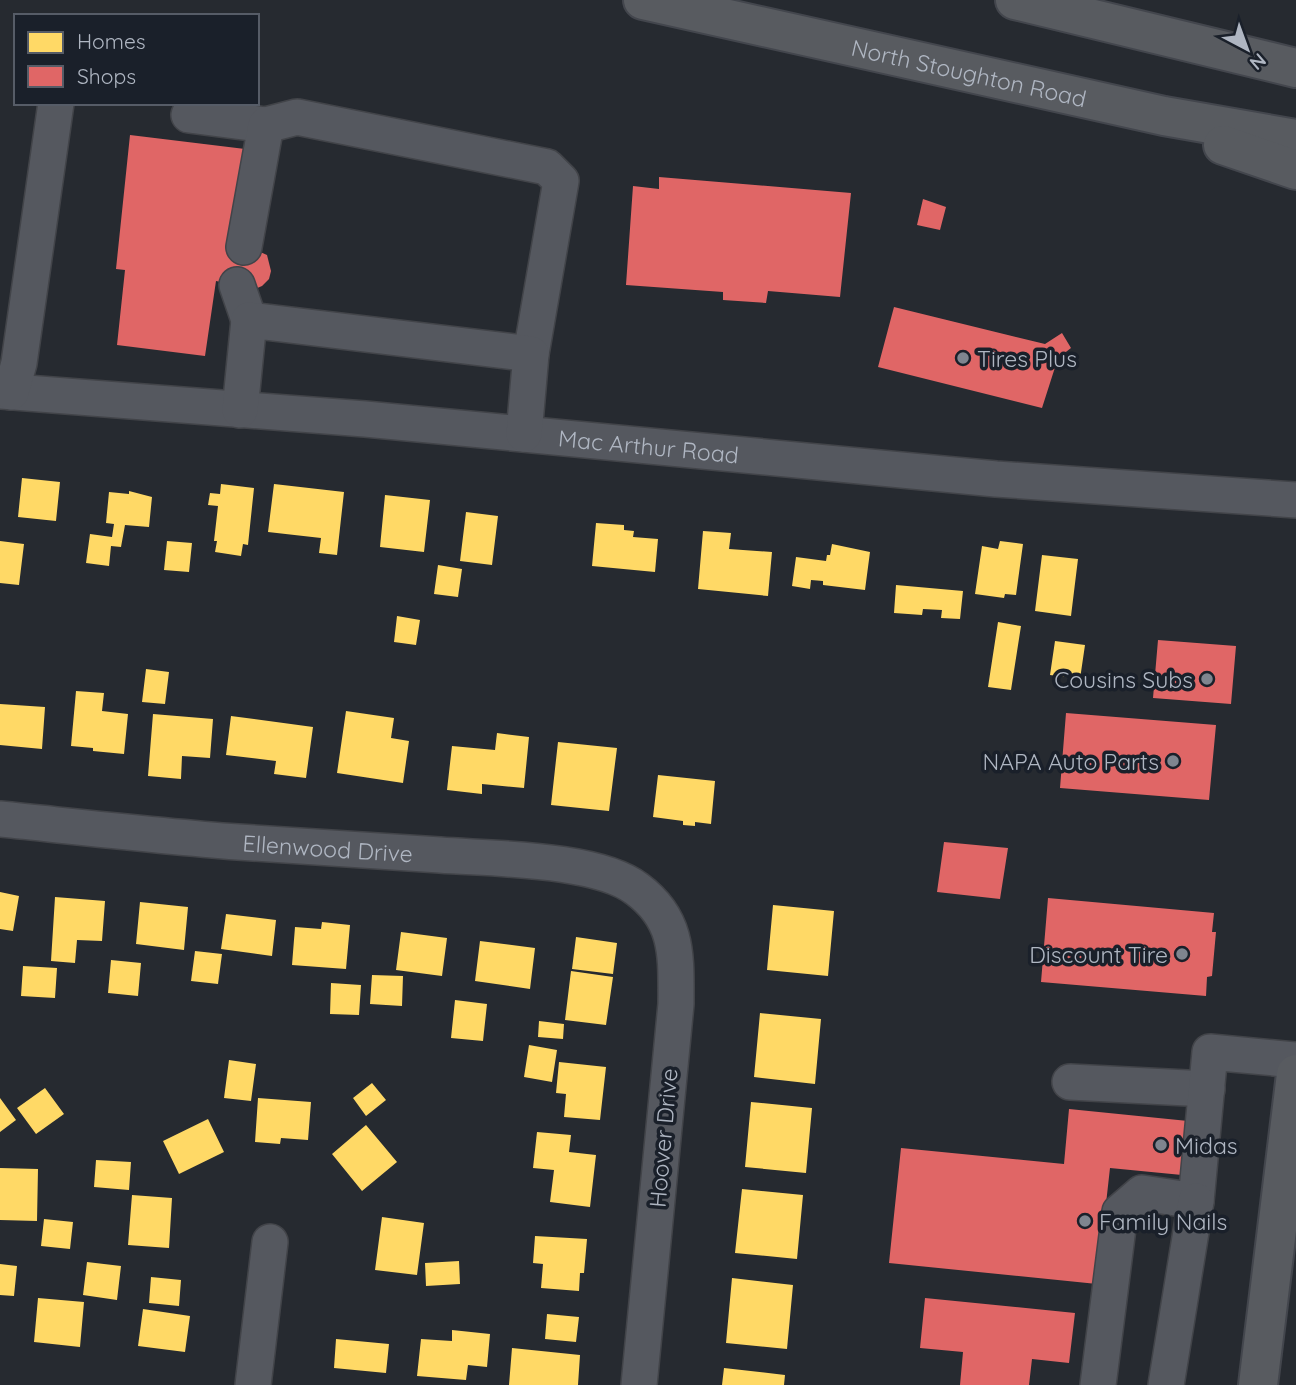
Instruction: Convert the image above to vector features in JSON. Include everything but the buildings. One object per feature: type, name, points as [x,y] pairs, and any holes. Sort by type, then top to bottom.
[{"type":"main road","name":"North Stoughton Road","points":[[643,0],[1164,116],[1296,139]]},
{"type":"main road","points":[[1016,0],[1296,68]]},
{"type":"main road","points":[[1113,24],[1274,48],[1296,45]]},
{"type":"main road","points":[[1164,116],[1242,153],[1296,170]]},
{"type":"main road","points":[[1258,1385],[1296,1074]]},
{"type":"street","points":[[6,391],[19,363],[56,105]]},
{"type":"street","points":[[189,115],[265,125],[297,117],[548,166],[561,181],[531,354],[524,434]]},
{"type":"street","points":[[244,247],[265,125]]},
{"type":"street","points":[[237,285],[249,320],[240,410]]},
{"type":"street","points":[[249,320],[531,354]]},
{"type":"street","name":"Mac Arthur Road","points":[[6,391],[524,434],[996,479],[1296,500]]},
{"type":"street","name":"Ellenwood Drive","points":[[0,819],[237,842],[550,862],[611,876],[636,888],[648,898]]},
{"type":"street","name":"Hoover Drive","points":[[639,1385],[676,1003],[675,942],[665,919],[648,898]]},
{"type":"street","points":[[1166,1385],[1196,1201],[1210,1052],[1296,1060]]},
{"type":"street","points":[[1070,1082],[1207,1089]]},
{"type":"street","points":[[1098,1385],[1119,1212],[1142,1193],[1196,1201]]},
{"type":"street","points":[[253,1385],[270,1242]]},
{"type":"place","name":"Tires Plus","points":[[963,358]]},
{"type":"place","name":"Cousins Subs","points":[[1207,679]]},
{"type":"place","name":"NAPA Auto Parts","points":[[1173,761]]},
{"type":"place","name":"Discount Tire","points":[[1182,954]]},
{"type":"place","name":"Midas","points":[[1161,1145]]},
{"type":"place","name":"Family Nails","points":[[1085,1221]]}]
